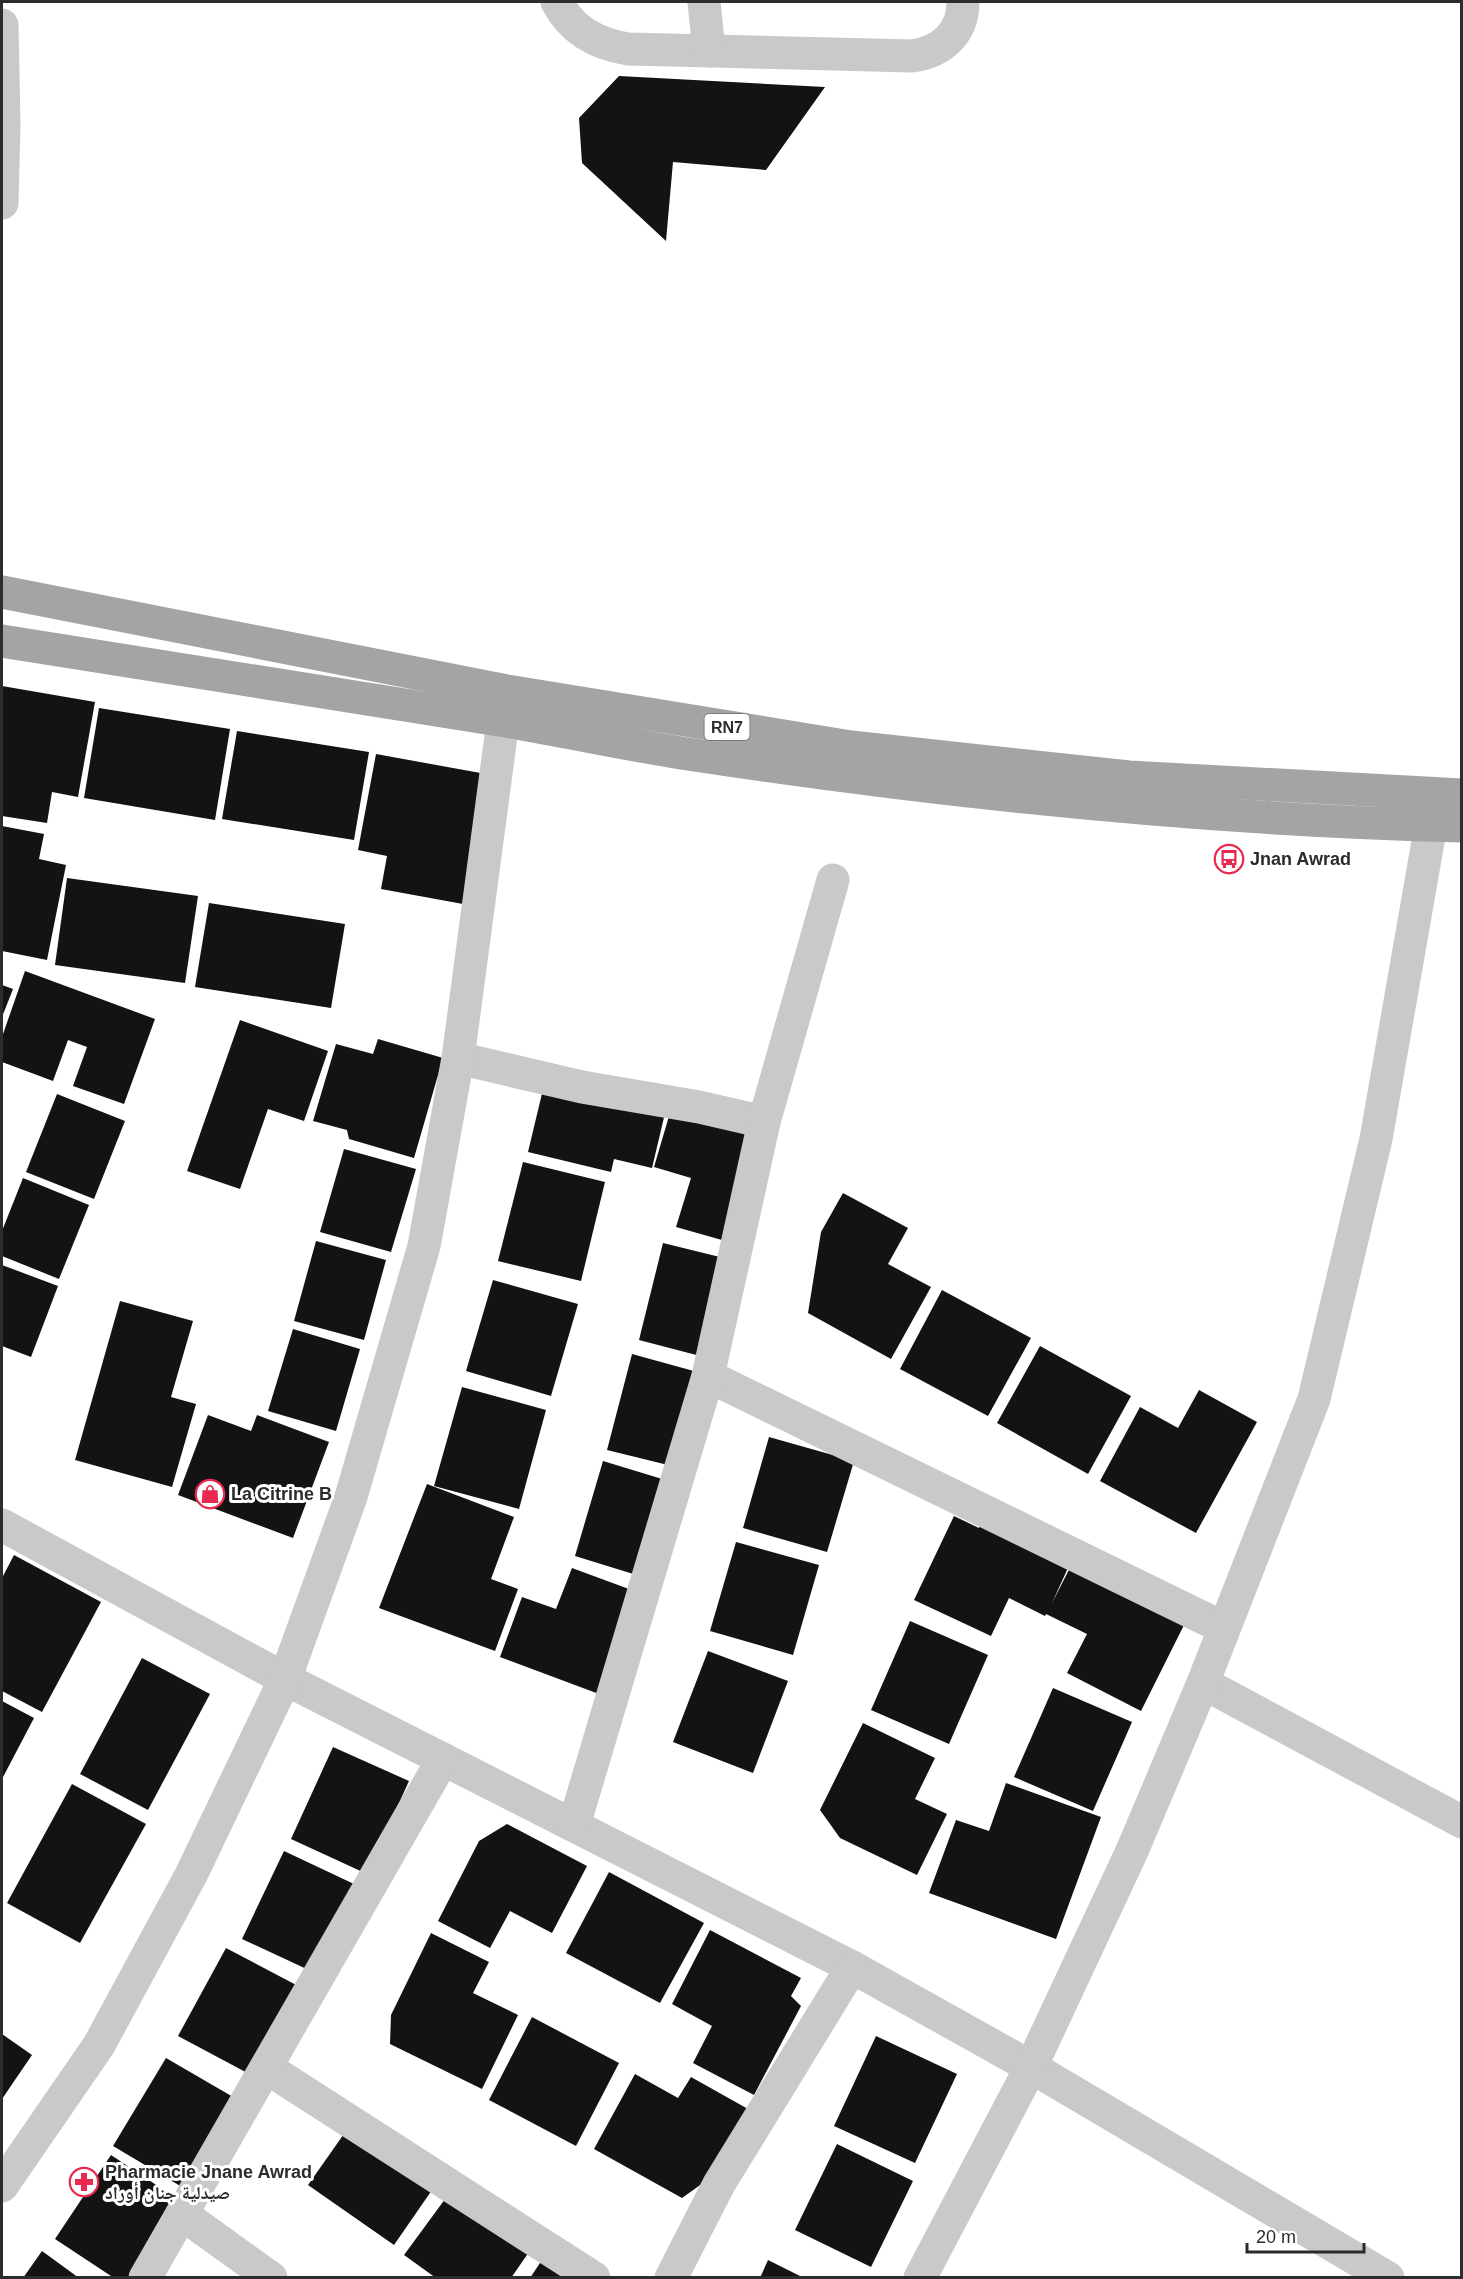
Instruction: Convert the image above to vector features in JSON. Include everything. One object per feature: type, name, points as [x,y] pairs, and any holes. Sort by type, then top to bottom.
[{"type":"main road","name":"RN7","points":[[2,592],[507,691],[851,747],[1447,810]]},
{"type":"main road","name":"RN7","points":[[2,641],[503,721],[689,754],[992,793],[1182,811],[1447,810]]},
{"type":"street","points":[[557,2],[574,25],[590,38],[628,49],[912,56],[927,54],[951,38],[959,26],[963,2]]},
{"type":"street","points":[[704,2],[709,51]]},
{"type":"street","points":[[2,25],[2,203]]},
{"type":"street","points":[[2,2186],[99,2045],[191,1875],[285,1679],[351,1497],[424,1246],[458,1058],[503,721]]},
{"type":"street","points":[[920,2277],[1031,2067],[1132,1851],[1203,1683],[1314,1399],[1376,1138],[1447,810]]},
{"type":"street","points":[[574,1825],[708,1376],[764,1122],[833,880]]},
{"type":"street","points":[[458,1058],[582,1087],[699,1107],[764,1122]]},
{"type":"street","points":[[708,1376],[1224,1628]]},
{"type":"street","points":[[2,1525],[285,1679],[852,1967],[1031,2067],[1346,2267],[1388,2277]]},
{"type":"street","points":[[1203,1683],[1461,1822]]},
{"type":"street","points":[[145,2277],[443,1759]]},
{"type":"street","points":[[671,2277],[719,2184],[852,1967]]},
{"type":"street","points":[[267,2068],[594,2277]]},
{"type":"street","points":[[182,2214],[270,2277]]},
{"type":"building","points":[[619,76],[825,87],[766,170],[673,162],[666,241],[582,163],[579,118]]},
{"type":"building","points":[[2,686],[95,702],[78,797],[52,792],[47,823],[2,816]]},
{"type":"building","points":[[99,708],[230,729],[215,820],[84,798]]},
{"type":"building","points":[[237,731],[369,752],[354,840],[222,819]]},
{"type":"building","points":[[376,754],[486,774],[463,904],[381,889],[387,856],[358,850]]},
{"type":"building","points":[[2,826],[44,834],[39,859],[66,865],[47,960],[2,951]]},
{"type":"building","points":[[67,878],[198,896],[185,983],[55,965]]},
{"type":"building","points":[[209,903],[345,924],[331,1008],[195,987]]},
{"type":"building","points":[[25,971],[155,1019],[124,1104],[73,1086],[87,1047],[68,1040],[53,1081],[2,1062],[2,1037]]},
{"type":"building","points":[[2,985],[13,989],[2,1017]]},
{"type":"building","points":[[240,1020],[328,1051],[304,1121],[268,1109],[240,1189],[187,1171]]},
{"type":"building","points":[[378,1039],[443,1058],[414,1158],[349,1139],[347,1130],[313,1121],[336,1044],[373,1054]]},
{"type":"building","points":[[545,1081],[666,1109],[652,1168],[614,1159],[611,1172],[528,1152]]},
{"type":"building","points":[[57,1094],[125,1121],[94,1199],[26,1172]]},
{"type":"building","points":[[672,1106],[761,1132],[729,1242],[676,1227],[691,1178],[654,1167]]},
{"type":"building","points":[[344,1149],[416,1169],[391,1252],[320,1232]]},
{"type":"building","points":[[523,1162],[605,1182],[581,1281],[498,1261]]},
{"type":"building","points":[[23,1178],[89,1205],[59,1279],[2,1256],[2,1231]]},
{"type":"building","points":[[843,1193],[908,1228],[888,1264],[931,1287],[891,1359],[808,1313],[821,1232]]},
{"type":"building","points":[[316,1241],[386,1260],[364,1340],[294,1321]]},
{"type":"building","points":[[663,1243],[728,1259],[704,1357],[639,1340]]},
{"type":"building","points":[[2,1265],[58,1286],[31,1357],[2,1346]]},
{"type":"building","points":[[493,1280],[578,1304],[551,1396],[466,1371]]},
{"type":"building","points":[[942,1290],[1031,1338],[988,1416],[900,1369]]},
{"type":"building","points":[[120,1301],[193,1321],[171,1397],[196,1404],[172,1487],[75,1460]]},
{"type":"building","points":[[293,1329],[360,1349],[336,1431],[268,1411]]},
{"type":"building","points":[[1040,1346],[1131,1396],[1088,1474],[997,1423]]},
{"type":"building","points":[[632,1354],[701,1373],[676,1467],[607,1450]]},
{"type":"building","points":[[462,1387],[546,1410],[519,1509],[434,1486]]},
{"type":"building","points":[[1199,1390],[1257,1422],[1196,1533],[1100,1481],[1140,1407],[1178,1428]]},
{"type":"building","points":[[208,1415],[251,1431],[257,1415],[329,1442],[293,1538],[178,1495]]},
{"type":"building","points":[[769,1437],[854,1461],[827,1552],[743,1528]]},
{"type":"building","points":[[603,1461],[672,1482],[643,1577],[575,1556]]},
{"type":"building","points":[[427,1484],[514,1517],[491,1579],[518,1589],[495,1651],[379,1608]]},
{"type":"building","points":[[954,1516],[979,1528],[984,1517],[1072,1559],[1052,1603],[1075,1558],[1188,1617],[1141,1711],[1067,1673],[1087,1634],[1009,1598],[991,1636],[914,1600]]},
{"type":"building","points":[[736,1542],[819,1565],[793,1655],[710,1631]]},
{"type":"building","points":[[14,1555],[101,1602],[42,1712],[2,1691],[2,1578]]},
{"type":"building","points":[[572,1568],[637,1592],[599,1694],[500,1657],[522,1597],[556,1609]]},
{"type":"building","points":[[910,1621],[988,1655],[949,1744],[871,1710]]},
{"type":"building","points":[[708,1651],[788,1681],[753,1773],[673,1742]]},
{"type":"building","points":[[142,1658],[210,1694],[148,1810],[80,1774]]},
{"type":"building","points":[[1053,1688],[1132,1722],[1093,1811],[1014,1777]]},
{"type":"building","points":[[2,1701],[34,1718],[2,1779]]},
{"type":"building","points":[[863,1723],[935,1758],[915,1799],[947,1814],[917,1875],[840,1838],[820,1810]]},
{"type":"building","points":[[333,1747],[409,1781],[367,1874],[291,1839]]},
{"type":"building","points":[[1006,1783],[1101,1817],[1056,1939],[929,1893],[956,1820],[989,1831]]},
{"type":"building","points":[[72,1784],[146,1824],[80,1943],[7,1903]]},
{"type":"building","points":[[507,1824],[587,1866],[552,1933],[510,1911],[490,1948],[438,1921],[479,1841]]},
{"type":"building","points":[[284,1851],[354,1884],[313,1972],[242,1939]]},
{"type":"building","points":[[609,1872],[704,1923],[660,2003],[566,1953]]},
{"type":"building","points":[[710,1930],[801,1978],[791,1996],[801,2006],[754,2095],[693,2063],[712,2026],[672,2004]]},
{"type":"building","points":[[431,1933],[489,1962],[473,1993],[518,2015],[482,2089],[390,2044],[391,2015]]},
{"type":"building","points":[[226,1948],[300,1987],[253,2076],[178,2036]]},
{"type":"building","points":[[532,2017],[619,2063],[576,2146],[489,2100]]},
{"type":"building","points":[[2,2034],[32,2055],[2,2099]]},
{"type":"building","points":[[876,2036],[957,2074],[915,2163],[834,2126]]},
{"type":"building","points":[[166,2058],[240,2101],[187,2190],[113,2146]]},
{"type":"building","points":[[635,2074],[678,2098],[691,2077],[748,2109],[710,2178],[682,2198],[594,2149]]},
{"type":"building","points":[[346,2131],[432,2190],[394,2245],[308,2185]]},
{"type":"building","points":[[837,2144],[913,2181],[871,2267],[795,2230]]},
{"type":"building","points":[[111,2155],[182,2202],[130,2278],[114,2278],[55,2239]]},
{"type":"building","points":[[448,2195],[529,2252],[511,2278],[436,2278],[404,2255]]},
{"type":"building","points":[[42,2251],[79,2278],[23,2278]]},
{"type":"building","points":[[546,2254],[581,2278],[530,2278]]},
{"type":"building","points":[[768,2260],[804,2278],[760,2278]]},
{"type":"place","name":"Jnan Awrad","points":[[1229,859]]},
{"type":"place","name":"La Citrine B","points":[[210,1494]]},
{"type":"place","name":"Pharmacie Jnane Awrad صيدلية جنان أوراد","points":[[84,2182]]}]
